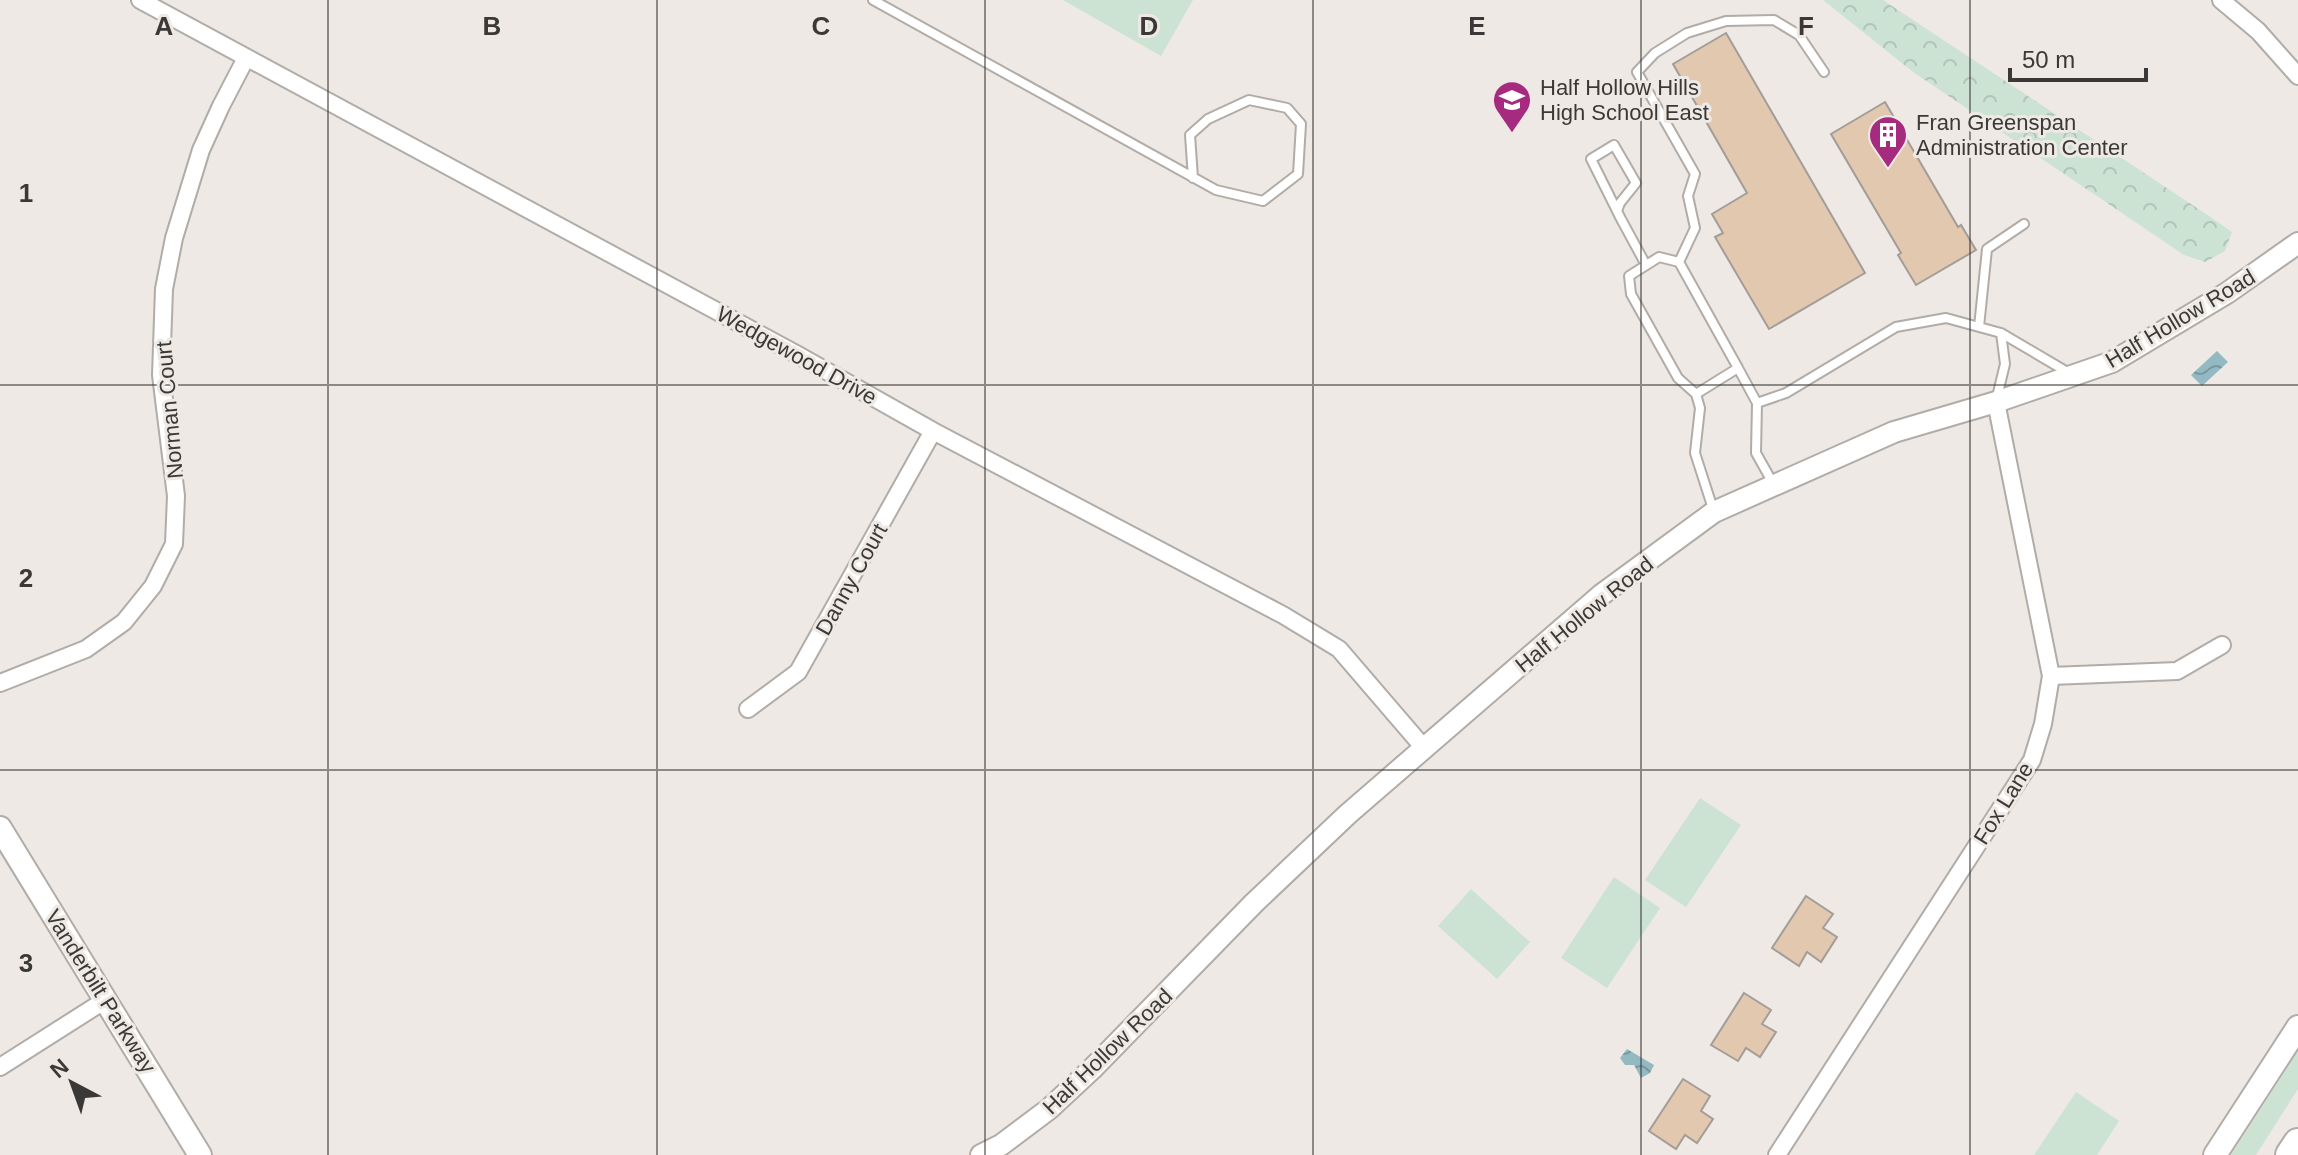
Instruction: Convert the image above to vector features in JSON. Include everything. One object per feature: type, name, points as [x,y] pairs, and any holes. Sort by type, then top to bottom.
[{"type":"highway","points":[[2290,1155],[2298,1143]]},
{"type":"main road","name":"Vanderbilt Parkway","points":[[0,828],[200,1155]]},
{"type":"main road","points":[[2215,1155],[2298,1027]]},
{"type":"street","name":"Wedgewood Drive","points":[[140,0],[933,431],[1283,615],[1339,649],[1424,748]]},
{"type":"street","points":[[2221,0],[2258,31],[2298,76]]},
{"type":"street","name":"Norman Court","points":[[0,683],[86,649],[124,622],[153,586],[174,544],[176,496],[161,375],[164,289],[174,238],[201,150],[246,58]]},
{"type":"street","name":"Half Hollow Road","points":[[981,1155],[1001,1145],[1060,1099],[1254,903],[1348,814],[1601,595],[1714,512],[1894,432],[1996,402],[2112,362],[2227,293],[2298,243]]},
{"type":"street","name":"Fox Lane","points":[[1777,1155],[2032,760],[2043,724],[2051,676],[1996,402]]},
{"type":"street","name":"Danny Court","points":[[748,709],[798,672],[933,431]]},
{"type":"street","points":[[2051,676],[2177,671],[2222,645]]},
{"type":"street","points":[[0,1067],[107,999]]},
{"type":"lane","points":[[873,0],[1193,178],[1216,190],[1263,201],[1298,174],[1301,124],[1287,108],[1249,100],[1208,119],[1190,135],[1193,178]]},
{"type":"lane","points":[[1679,262],[1695,228],[1688,196],[1695,174],[1637,72],[1655,53],[1687,33],[1726,21],[1774,20],[1799,35],[1824,72]]},
{"type":"lane","points":[[1617,211],[1636,183],[1614,145],[1591,159],[1617,211],[1646,265]]},
{"type":"lane","points":[[1979,327],[1987,249],[2024,224]]},
{"type":"lane","points":[[1714,512],[1695,453],[1700,408],[1696,394],[1678,378],[1631,294],[1629,276],[1659,257],[1679,262],[1757,403],[1756,453],[1775,485]]},
{"type":"lane","points":[[1757,403],[1786,393],[1896,327],[1946,318],[2001,333],[2073,376]]},
{"type":"lane","points":[[1996,402],[2005,364],[2001,333]]},
{"type":"lane","points":[[1696,394],[1738,368]]},
{"type":"green space","points":[[1063,0],[1193,0],[1161,56]]},
{"type":"green space","points":[[1823,0],[1883,0],[2232,232],[2225,251],[2205,262],[2184,255],[1913,72]]},
{"type":"green space","points":[[1700,798],[1741,825],[1686,907],[1645,880]]},
{"type":"green space","points":[[1614,877],[1660,908],[1607,988],[1561,958]]},
{"type":"green space","points":[[1471,889],[1530,942],[1497,979],[1438,926]]},
{"type":"green space","points":[[2298,1051],[2298,1089],[2256,1155],[2231,1155]]},
{"type":"green space","points":[[2076,1092],[2119,1121],[2097,1155],[2034,1155]]},
{"type":"water","points":[[2217,351],[2228,362],[2202,386],[2191,375]]},
{"type":"water","points":[[1627,1049],[1654,1065],[1650,1073],[1641,1078],[1634,1065],[1625,1065],[1620,1058]]},
{"type":"building","name":"Fran Greenspan Administration Center","points":[[1726,33],[1865,273],[1769,329],[1715,237],[1723,233],[1712,214],[1747,193],[1673,64]]},
{"type":"building","points":[[1885,102],[1958,227],[1961,225],[1976,250],[1916,285],[1898,255],[1901,253],[1831,134]]},
{"type":"building","points":[[1806,896],[1833,914],[1823,928],[1837,937],[1821,962],[1807,952],[1799,966],[1772,948]]},
{"type":"building","points":[[1744,993],[1771,1010],[1762,1024],[1776,1032],[1760,1057],[1746,1048],[1738,1061],[1711,1045]]},
{"type":"building","points":[[1683,1079],[1710,1096],[1701,1111],[1713,1119],[1697,1143],[1685,1135],[1676,1149],[1649,1131]]},
{"type":"place","name":"Half Hollow Hills High School East","points":[[1512,134]]},
{"type":"place","name":"Fran Greenspan Administration Center","points":[[1888,169]]}]
